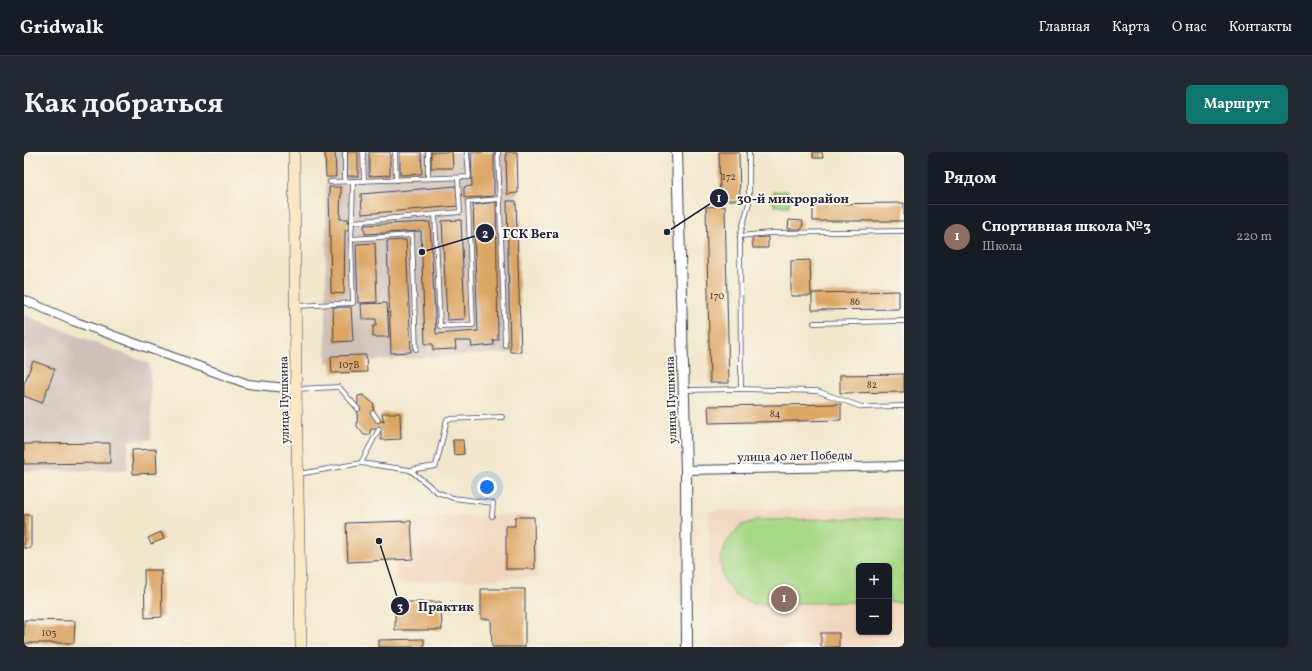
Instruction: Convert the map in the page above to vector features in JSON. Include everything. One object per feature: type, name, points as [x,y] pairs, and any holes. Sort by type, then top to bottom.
[{"type":"main road","name":"улица Пушкина","points":[[294,152],[296,389],[301,647]]},
{"type":"street","name":"улица Пушкина","points":[[677,152],[686,470],[687,647]]},
{"type":"street","points":[[24,300],[73,321],[248,384],[296,389]]},
{"type":"street","name":"улица 40 лет Победы","points":[[686,470],[904,466]]},
{"type":"lane","points":[[345,152],[345,181]]},
{"type":"lane","points":[[363,152],[364,181]]},
{"type":"lane","points":[[395,152],[396,180]]},
{"type":"lane","points":[[428,152],[428,178]]},
{"type":"lane","points":[[330,182],[469,178],[468,152]]},
{"type":"lane","points":[[498,152],[505,345]]},
{"type":"lane","points":[[741,389],[740,236],[749,203],[749,152]]},
{"type":"lane","points":[[458,179],[460,212]]},
{"type":"lane","points":[[296,306],[353,303],[351,239],[353,181]]},
{"type":"lane","points":[[435,215],[440,326],[473,325],[467,212],[468,202],[499,199]]},
{"type":"lane","points":[[352,222],[467,212]]},
{"type":"lane","points":[[740,236],[770,232],[904,231]]},
{"type":"lane","points":[[351,239],[412,235],[416,349]]},
{"type":"lane","points":[[814,323],[904,321]]},
{"type":"lane","points":[[296,389],[340,387],[358,409]]},
{"type":"lane","points":[[684,390],[741,389],[817,391],[862,407],[904,406]]},
{"type":"lane","points":[[373,414],[378,420]]},
{"type":"lane","points":[[298,474],[360,463],[410,470],[436,466],[446,419],[502,417]]},
{"type":"lane","points":[[360,463],[379,429]]},
{"type":"lane","points":[[410,470],[437,492],[453,498],[493,503],[492,516]]},
{"type":"shaded area","points":[[326,152],[516,152],[521,352],[326,363]]},
{"type":"shaded area","points":[[24,315],[150,364],[151,440],[129,440],[127,470],[24,471]]},
{"type":"shaded area","points":[[904,507],[904,647],[709,647],[709,511]]},
{"type":"shaded area","points":[[536,515],[537,577],[395,583],[395,561],[414,560],[412,517]]},
{"type":"green space","points":[[788,191],[789,206],[774,206],[773,192]]},
{"type":"green space","points":[[887,518],[904,523],[904,601],[892,602],[892,563],[856,563],[856,602],[754,604],[736,596],[724,581],[720,561],[726,543],[740,526],[756,520]]},
{"type":"building","points":[[325,152],[335,152],[336,177],[326,177]]},
{"type":"building","points":[[347,152],[358,152],[358,176],[347,176]]},
{"type":"building","points":[[369,152],[390,152],[390,175],[369,176]]},
{"type":"building","points":[[400,152],[421,152],[422,174],[400,175]]},
{"type":"building","points":[[431,152],[452,152],[453,168],[431,168]]},
{"type":"building","points":[[471,152],[494,152],[494,196],[464,198],[464,187],[472,186]]},
{"type":"building","points":[[506,152],[517,152],[518,193],[507,194]]},
{"type":"building","points":[[719,152],[739,152],[740,200],[720,200]]},
{"type":"building","points":[[813,152],[822,152],[823,158],[813,158]]},
{"type":"building","points":[[456,186],[458,206],[362,214],[361,194]]},
{"type":"building","points":[[329,187],[341,187],[340,219],[348,219],[349,230],[345,230],[344,294],[331,293]]},
{"type":"building","points":[[507,201],[516,201],[521,352],[510,352]]},
{"type":"building","points":[[496,202],[498,340],[493,340],[494,345],[472,347],[471,341],[455,341],[456,349],[433,350],[433,344],[425,344],[421,231],[365,234],[364,225],[430,222],[436,334],[478,331],[473,205]]},
{"type":"building","points":[[904,203],[904,221],[813,221],[813,204]]},
{"type":"building","points":[[725,206],[729,383],[710,383],[706,207]]},
{"type":"building","points":[[461,220],[465,319],[447,320],[442,221]]},
{"type":"building","points":[[789,220],[803,221],[802,229],[788,229]]},
{"type":"building","points":[[768,237],[768,248],[753,248],[752,238]]},
{"type":"building","points":[[406,240],[411,352],[391,353],[387,241]]},
{"type":"building","points":[[375,243],[377,302],[358,303],[356,244]]},
{"type":"building","points":[[810,260],[811,296],[791,296],[791,261]]},
{"type":"building","points":[[899,291],[899,309],[812,310],[812,293]]},
{"type":"building","points":[[387,303],[389,337],[373,337],[373,326],[376,326],[376,319],[362,319],[361,304]]},
{"type":"building","points":[[333,307],[351,307],[353,341],[334,342]]},
{"type":"building","points":[[366,355],[367,372],[332,373],[331,356]]},
{"type":"building","points":[[33,361],[55,369],[42,403],[24,396],[24,384]]},
{"type":"building","points":[[904,374],[904,392],[840,393],[840,375]]},
{"type":"building","points":[[363,395],[374,404],[373,413],[378,420],[384,422],[382,413],[400,413],[401,439],[381,440],[381,431],[379,429],[371,429],[369,435],[364,435],[357,426],[358,396]]},
{"type":"building","points":[[841,404],[841,420],[709,423],[708,406]]},
{"type":"building","points":[[453,440],[463,440],[464,454],[454,455]]},
{"type":"building","points":[[110,443],[110,463],[24,464],[24,444]]},
{"type":"building","points":[[156,449],[157,473],[133,474],[132,450]]},
{"type":"building","points":[[24,515],[31,515],[31,548],[24,548]]},
{"type":"building","points":[[515,517],[534,517],[535,569],[506,569],[506,526],[515,526]]},
{"type":"building","points":[[411,521],[413,559],[348,562],[346,523]]},
{"type":"building","points":[[161,532],[164,539],[151,544],[148,538]]},
{"type":"building","points":[[144,570],[161,570],[162,617],[145,618]]},
{"type":"building","points":[[481,589],[525,589],[525,647],[492,647],[491,619],[481,619]]},
{"type":"building","points":[[395,602],[441,602],[442,630],[395,630]]},
{"type":"building","points":[[24,620],[75,621],[74,643],[24,643]]},
{"type":"building","points":[[821,633],[839,633],[839,647],[821,647]]},
{"type":"building","points":[[424,639],[424,647],[379,647],[379,640]]},
{"type":"place","name":"30-й микрорайон","points":[[667,232]]},
{"type":"place","name":"ГСК Вега","points":[[422,252]]},
{"type":"place","name":"Практик","points":[[379,541]]},
{"type":"place","name":"Спортивная школа №3","points":[[784,599]]}]
